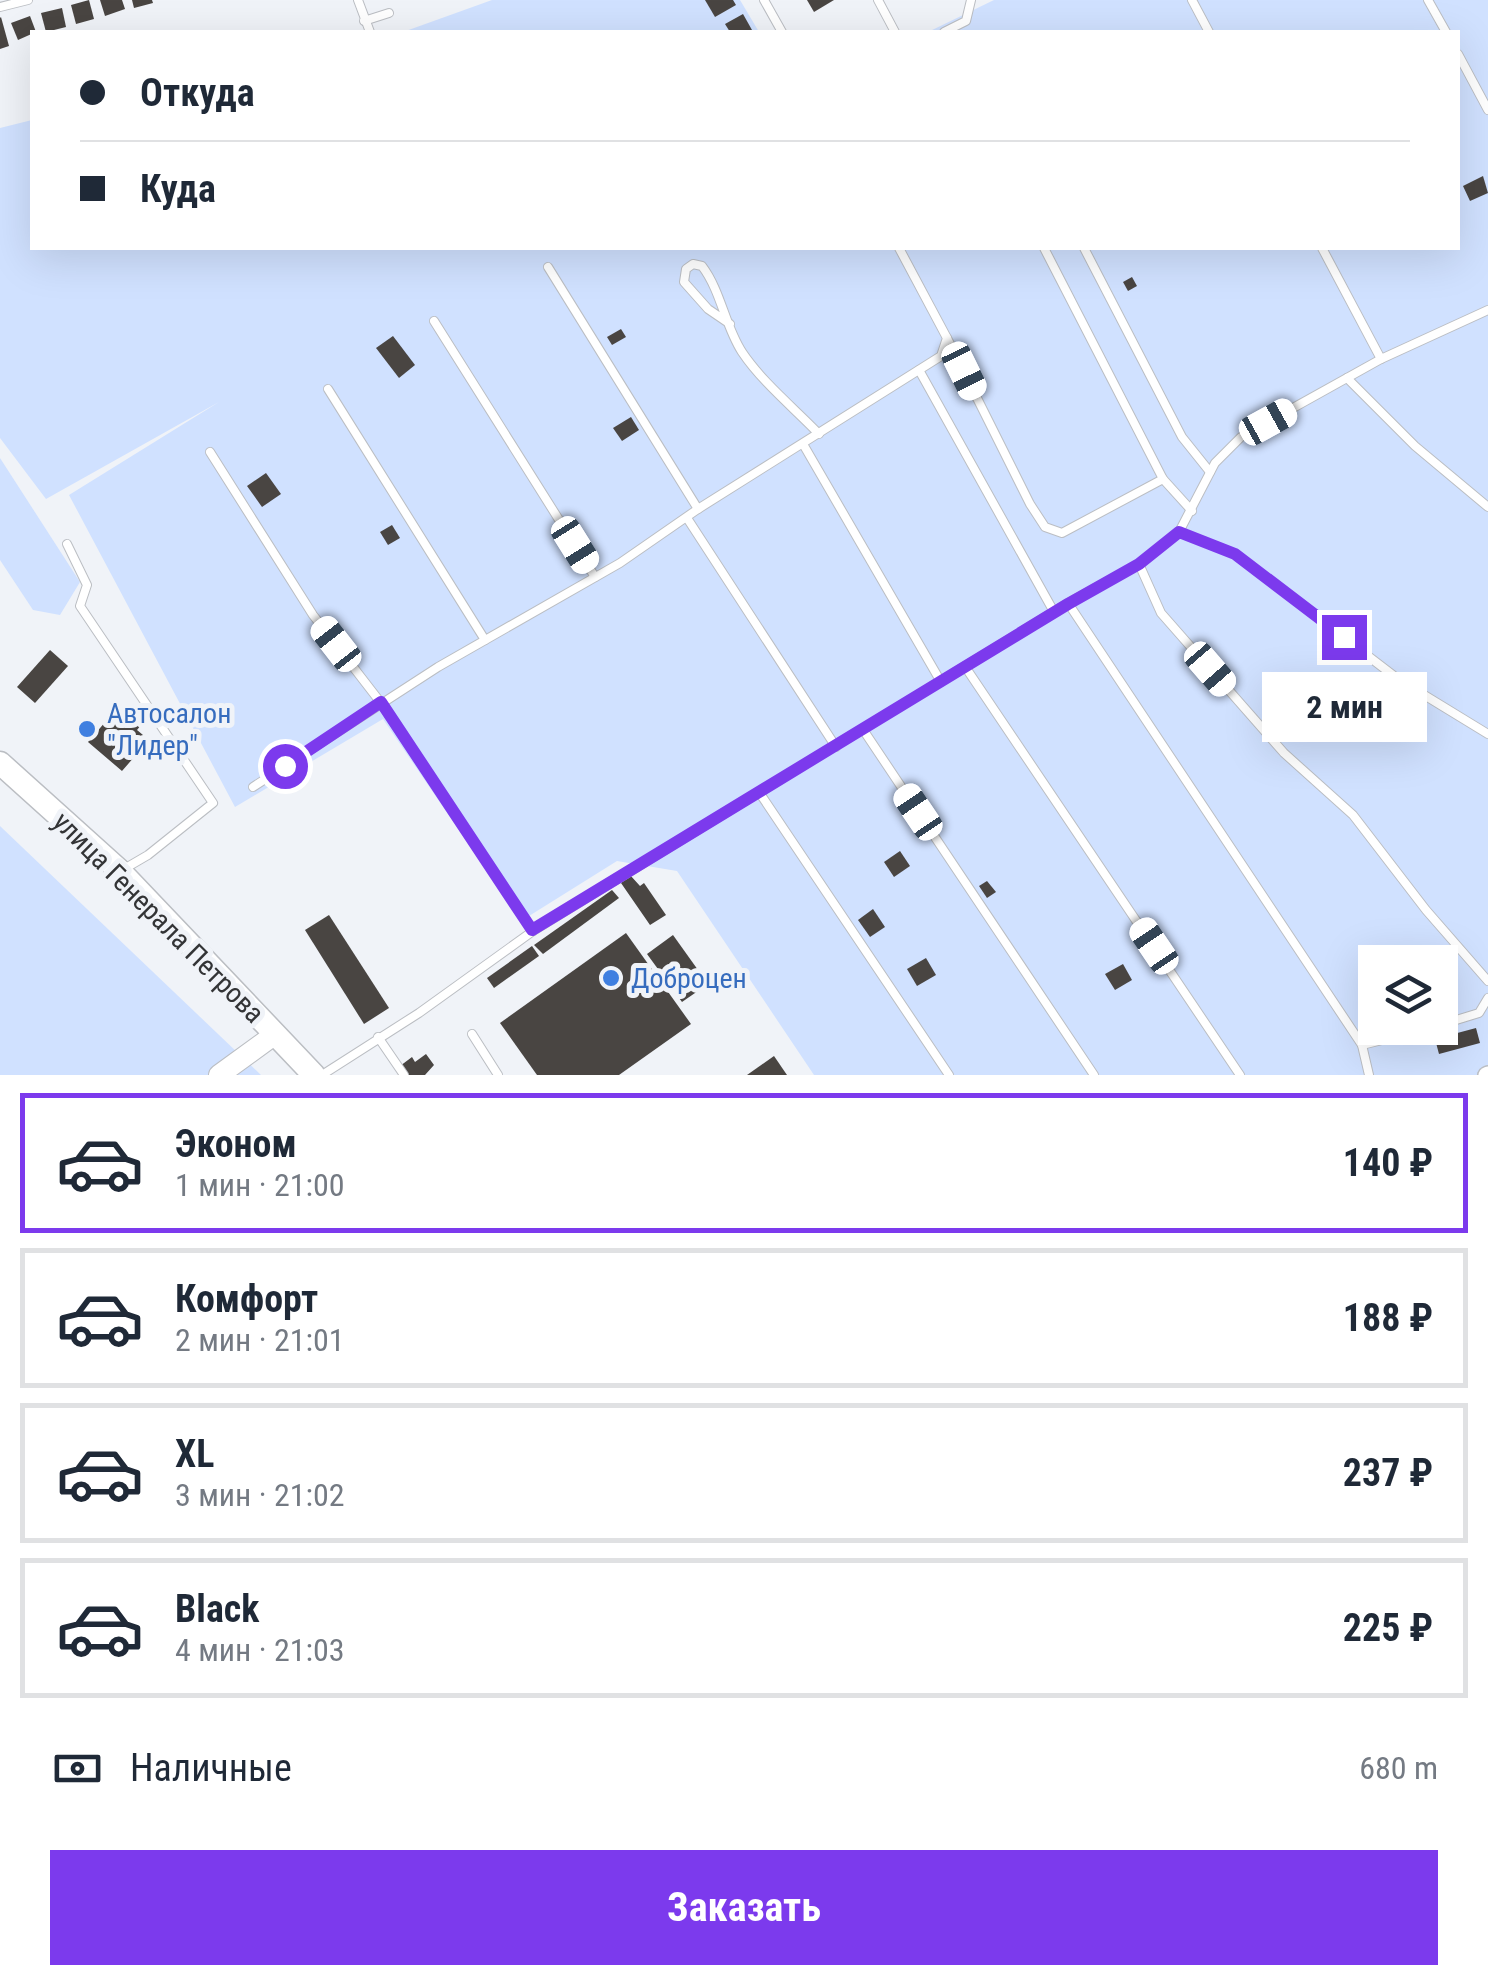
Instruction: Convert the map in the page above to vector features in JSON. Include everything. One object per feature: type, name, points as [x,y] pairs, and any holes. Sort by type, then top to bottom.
[{"type":"main road","name":"улица Генерала Петрова","points":[[0,763],[120,872],[314,1075]]},
{"type":"main road","points":[[219,1075],[274,1035]]},
{"type":"lane","points":[[0,7],[28,0]]},
{"type":"lane","points":[[358,0],[369,30]]},
{"type":"lane","points":[[764,0],[781,30]]},
{"type":"lane","points":[[878,0],[895,30]]},
{"type":"lane","points":[[971,0],[966,20],[971,30]]},
{"type":"lane","points":[[1192,0],[1208,30]]},
{"type":"lane","points":[[1428,0],[1445,30]]},
{"type":"lane","points":[[364,20],[389,13]]},
{"type":"lane","points":[[948,30],[966,20]]},
{"type":"lane","points":[[1460,58],[1488,110]]},
{"type":"lane","points":[[900,250],[1030,504],[1045,526],[1062,532],[1163,480]]},
{"type":"lane","points":[[1045,250],[1163,480],[1192,510]]},
{"type":"lane","points":[[1085,250],[1182,438],[1210,472]]},
{"type":"lane","points":[[1323,250],[1381,359]]},
{"type":"lane","points":[[730,324],[684,282],[686,269],[693,264],[702,266],[730,324],[742,352],[818,434]]},
{"type":"lane","points":[[548,268],[698,510]]},
{"type":"lane","points":[[322,1075],[418,1013],[532,930],[1139,564],[1179,532],[1214,463],[1241,437],[1381,359],[1488,310]]},
{"type":"lane","points":[[434,321],[595,577]]},
{"type":"lane","points":[[254,787],[381,702],[595,577],[941,356],[947,338]]},
{"type":"lane","points":[[919,370],[1054,612]]},
{"type":"lane","points":[[1347,378],[1403,435],[1488,507]]},
{"type":"lane","points":[[328,390],[485,640]]},
{"type":"lane","points":[[803,444],[941,682]]},
{"type":"lane","points":[[210,452],[313,615],[381,702],[532,930]]},
{"type":"lane","points":[[687,518],[836,747]]},
{"type":"lane","points":[[1179,532],[1235,554],[1398,679],[1488,734]]},
{"type":"lane","points":[[67,544],[87,584],[80,606],[213,803],[148,855],[120,872]]},
{"type":"lane","points":[[1139,564],[1161,613],[1284,754],[1352,816],[1488,981]]},
{"type":"lane","points":[[1068,604],[1358,1039]]},
{"type":"lane","points":[[966,668],[1240,1075]]},
{"type":"lane","points":[[864,730],[1094,1075]]},
{"type":"lane","points":[[759,792],[949,1075]]},
{"type":"lane","points":[[1458,1020],[1479,1014],[1488,998]]},
{"type":"lane","points":[[472,1034],[498,1075]]},
{"type":"lane","points":[[378,1038],[404,1075]]},
{"type":"lane","points":[[1362,1045],[1369,1075]]},
{"type":"shaded area","points":[[492,0],[740,0],[758,30],[409,30]]},
{"type":"shaded area","points":[[994,0],[1488,0],[1488,1071],[1480,1075],[814,1075],[677,871],[617,861],[521,921],[383,719],[235,807],[69,495],[219,402],[46,499],[0,438],[0,128],[30,120],[30,250],[1460,250],[1460,30],[932,30]]},
{"type":"shaded area","points":[[0,458],[80,582],[60,615],[33,610],[0,560]]},
{"type":"shaded area","points":[[0,826],[261,1075],[0,1075]]},
{"type":"building","points":[[89,0],[94,19],[76,24],[71,5]]},
{"type":"building","points":[[100,0],[122,0],[125,9],[105,16]]},
{"type":"building","points":[[132,0],[152,0],[153,3],[134,8]]},
{"type":"building","points":[[705,0],[733,0],[736,5],[715,17]]},
{"type":"building","points":[[807,0],[834,0],[814,12]]},
{"type":"building","points":[[62,8],[66,27],[45,30],[41,13]]},
{"type":"building","points":[[743,14],[752,30],[729,30],[725,24]]},
{"type":"building","points":[[30,16],[35,30],[18,40],[11,23]]},
{"type":"building","points":[[0,18],[9,46],[0,49]]},
{"type":"building","points":[[1483,176],[1488,193],[1470,201],[1463,186]]},
{"type":"building","points":[[1132,277],[1137,286],[1128,291],[1123,282]]},
{"type":"building","points":[[621,329],[626,337],[612,345],[607,337]]},
{"type":"building","points":[[393,336],[415,365],[399,378],[376,348]]},
{"type":"building","points":[[631,417],[639,430],[622,441],[613,428]]},
{"type":"building","points":[[266,473],[281,494],[262,507],[247,486]]},
{"type":"building","points":[[392,525],[400,538],[388,545],[380,532]]},
{"type":"building","points":[[50,650],[68,666],[35,703],[17,687]]},
{"type":"building","points":[[119,706],[141,725],[137,730],[149,740],[122,771],[88,742]]},
{"type":"building","points":[[900,851],[910,866],[894,877],[884,862]]},
{"type":"building","points":[[630,875],[640,886],[644,883],[666,915],[650,925],[621,883]]},
{"type":"building","points":[[987,881],[996,892],[987,898],[979,886]]},
{"type":"building","points":[[612,890],[619,898],[543,954],[534,945]]},
{"type":"building","points":[[873,909],[885,927],[870,937],[858,920]]},
{"type":"building","points":[[329,915],[389,1008],[364,1024],[305,930]]},
{"type":"building","name":"Доброцен","points":[[626,933],[691,1024],[619,1075],[537,1075],[500,1023]]},
{"type":"building","points":[[673,935],[708,984],[682,1002],[647,954]]},
{"type":"building","points":[[532,946],[539,956],[494,988],[487,978]]},
{"type":"building","points":[[926,958],[936,975],[917,986],[907,969]]},
{"type":"building","points":[[1123,964],[1132,980],[1115,990],[1105,974]]},
{"type":"building","points":[[1476,1028],[1480,1043],[1439,1054],[1437,1045],[1458,1045],[1458,1033]]},
{"type":"building","points":[[426,1054],[434,1065],[425,1075],[406,1075],[400,1066],[412,1057],[415,1062]]},
{"type":"building","points":[[774,1056],[787,1075],[747,1075]]},
{"type":"place","name":"Автосалон \"Лидер\"","points":[[87,729]]},
{"type":"place","name":"Доброцен","points":[[611,978]]},
{"type":"route","points":[[285,766],[381,702],[532,930],[1139,564],[1179,532],[1235,554],[1344,637]]}]
